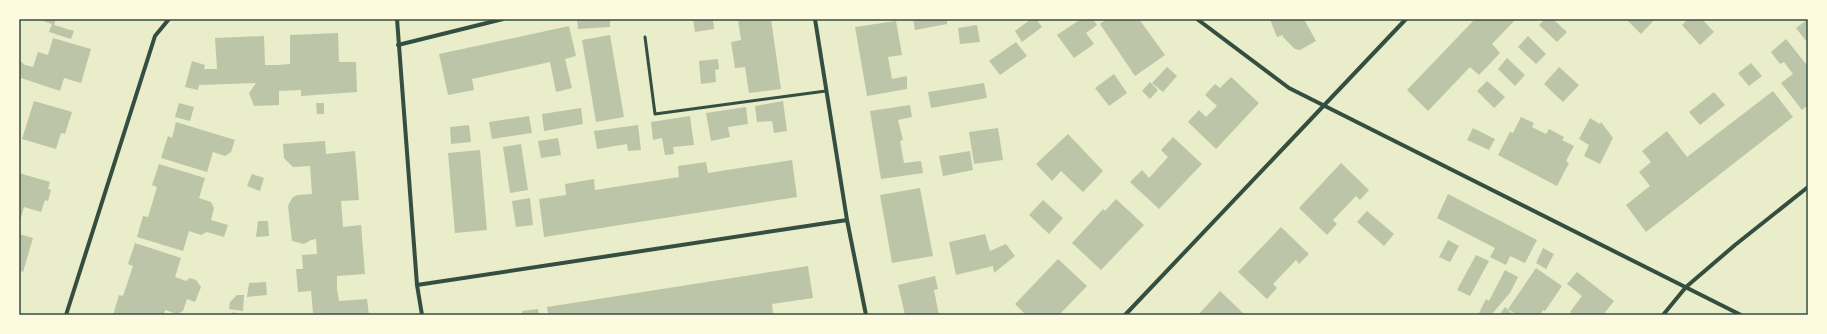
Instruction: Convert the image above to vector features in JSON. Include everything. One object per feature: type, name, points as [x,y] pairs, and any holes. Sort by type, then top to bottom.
[{"type":"street","points":[[66,315],[155,36],[169,19]]},
{"type":"street","points":[[396,19],[417,285],[422,315]]},
{"type":"street","points":[[398,45],[503,19]]},
{"type":"street","points":[[815,19],[847,220],[866,315]]},
{"type":"street","points":[[1197,19],[1289,88],[1741,315]]},
{"type":"street","points":[[1125,315],[1406,19]]},
{"type":"street","points":[[1663,315],[1686,287],[1735,245],[1808,188]]},
{"type":"street","points":[[417,285],[847,220]]},
{"type":"lane","points":[[644,37],[655,114],[826,90]]},
{"type":"building","points":[[37,19],[56,19],[54,25],[74,31],[71,39],[49,32],[52,24]]},
{"type":"building","points":[[577,19],[610,19],[610,27],[578,29]]},
{"type":"building","points":[[693,19],[713,19],[714,29],[695,32]]},
{"type":"building","points":[[738,19],[771,19],[781,89],[749,93],[745,67],[735,68],[731,42],[741,40]]},
{"type":"building","points":[[913,19],[947,19],[947,24],[915,30]]},
{"type":"building","points":[[1031,19],[1036,19],[1042,27],[1022,42],[1015,31]]},
{"type":"building","points":[[1081,19],[1093,19],[1097,25],[1086,33],[1094,44],[1074,58],[1057,35]]},
{"type":"building","points":[[1106,19],[1139,19],[1165,55],[1135,76],[1100,24]]},
{"type":"building","points":[[1270,19],[1304,19],[1316,41],[1300,50],[1295,49],[1283,37],[1283,35],[1277,37]]},
{"type":"building","points":[[1475,19],[1516,19],[1492,44],[1500,53],[1479,75],[1470,67],[1428,111],[1407,90]]},
{"type":"building","points":[[1545,19],[1553,19],[1567,32],[1557,42],[1539,25]]},
{"type":"building","points":[[1655,19],[1641,34],[1627,20]]},
{"type":"building","points":[[1688,19],[1702,19],[1714,32],[1700,45],[1682,25]]},
{"type":"building","points":[[1808,19],[1808,40],[1806,41],[1796,28]]},
{"type":"building","points":[[896,21],[902,55],[888,57],[892,79],[907,76],[907,89],[867,96],[855,27]]},
{"type":"building","points":[[977,25],[980,42],[960,44],[958,28]]},
{"type":"building","points":[[569,26],[576,56],[565,59],[572,88],[556,92],[550,62],[472,79],[474,90],[448,95],[439,54]]},
{"type":"building","points":[[338,33],[339,62],[356,62],[357,92],[301,96],[301,90],[279,91],[279,105],[254,106],[249,93],[256,83],[199,85],[198,90],[185,87],[192,61],[205,65],[204,69],[217,69],[215,38],[264,36],[265,65],[278,65],[290,64],[290,35]]},
{"type":"building","points":[[610,35],[624,117],[596,122],[582,40]]},
{"type":"building","points":[[1528,36],[1546,54],[1536,64],[1518,47]]},
{"type":"building","points":[[53,38],[91,49],[81,83],[64,78],[60,91],[21,78],[19,83],[19,60],[25,65],[33,67],[38,52],[48,55]]},
{"type":"building","points":[[1786,39],[1806,64],[1808,63],[1808,105],[1802,110],[1781,83],[1793,74],[1784,62],[1780,64],[1771,52]]},
{"type":"building","points":[[1016,42],[1027,56],[1000,75],[989,61]]},
{"type":"building","points":[[1507,58],[1525,75],[1515,86],[1498,69]]},
{"type":"building","points":[[718,59],[719,69],[715,70],[716,82],[701,84],[699,61]]},
{"type":"building","points":[[1751,63],[1762,76],[1749,86],[1738,73]]},
{"type":"building","points":[[1167,67],[1177,76],[1163,92],[1152,83]]},
{"type":"building","points":[[1559,67],[1579,85],[1563,102],[1544,84]]},
{"type":"building","points":[[1114,74],[1127,93],[1109,106],[1095,88]]},
{"type":"building","points":[[1231,77],[1259,103],[1216,149],[1188,122],[1199,110],[1206,117],[1217,106],[1205,95],[1215,84],[1220,88]]},
{"type":"building","points":[[1487,81],[1505,97],[1494,108],[1477,91]]},
{"type":"building","points":[[1150,82],[1158,90],[1150,99],[1142,91]]},
{"type":"building","points":[[984,83],[987,98],[931,108],[928,92]]},
{"type":"building","points":[[1773,91],[1793,117],[1646,232],[1626,205],[1650,186],[1639,172],[1651,162],[1642,151],[1667,131],[1687,157]]},
{"type":"building","points":[[1714,92],[1725,105],[1700,125],[1689,112]]},
{"type":"building","points":[[34,101],[72,112],[65,134],[61,133],[56,149],[22,139]]},
{"type":"building","points":[[783,101],[787,131],[774,133],[772,121],[757,122],[755,106]]},
{"type":"building","points":[[179,103],[194,107],[190,121],[175,117]]},
{"type":"building","points":[[316,103],[324,103],[324,114],[317,114]]},
{"type":"building","points":[[910,105],[912,117],[898,120],[903,140],[900,141],[904,163],[921,161],[923,173],[881,179],[870,111]]},
{"type":"building","points":[[746,107],[748,124],[728,127],[730,137],[711,141],[706,113]]},
{"type":"building","points":[[581,108],[583,124],[544,131],[542,114]]},
{"type":"building","points":[[529,116],[532,133],[492,139],[489,122]]},
{"type":"building","points":[[690,116],[694,145],[673,147],[674,154],[665,155],[662,138],[653,140],[651,122]]},
{"type":"building","points":[[1521,117],[1534,123],[1532,127],[1546,134],[1549,129],[1564,137],[1562,140],[1574,146],[1566,161],[1569,163],[1557,186],[1498,155],[1510,132],[1513,133]]},
{"type":"building","points":[[1590,118],[1600,124],[1601,122],[1613,138],[1600,164],[1584,156],[1589,145],[1579,139]]},
{"type":"building","points":[[176,122],[235,140],[231,152],[225,156],[213,152],[207,172],[161,158],[168,136],[172,138]]},
{"type":"building","points":[[469,125],[471,142],[451,144],[450,127]]},
{"type":"building","points":[[638,125],[641,150],[628,151],[627,144],[597,149],[594,131]]},
{"type":"building","points":[[998,128],[1003,160],[974,164],[969,132]]},
{"type":"building","points":[[1473,128],[1495,139],[1489,150],[1467,140]]},
{"type":"building","points":[[1068,134],[1103,171],[1083,192],[1061,171],[1052,181],[1036,164]]},
{"type":"building","points":[[1173,137],[1202,164],[1159,209],[1130,182],[1142,170],[1149,178],[1168,157],[1161,150]]},
{"type":"building","points":[[558,138],[561,155],[541,158],[538,141]]},
{"type":"building","points":[[325,141],[326,154],[355,151],[359,200],[341,201],[343,227],[361,225],[365,274],[337,276],[337,289],[339,301],[367,299],[369,315],[322,315],[322,313],[313,313],[311,291],[298,292],[296,269],[303,269],[302,255],[317,254],[316,239],[304,244],[292,241],[288,206],[292,198],[297,195],[312,194],[310,166],[293,167],[284,158],[283,144]]},
{"type":"building","points":[[521,144],[528,190],[510,193],[503,147]]},
{"type":"building","points":[[480,150],[487,230],[455,233],[448,153]]},
{"type":"building","points":[[970,151],[973,170],[943,176],[939,156]]},
{"type":"building","points":[[792,160],[797,197],[544,237],[539,199],[566,195],[565,184],[594,179],[595,190],[679,177],[678,166],[706,162],[708,173]]},
{"type":"building","points":[[1341,163],[1369,190],[1360,200],[1356,196],[1333,220],[1337,224],[1327,235],[1299,208]]},
{"type":"building","points":[[159,164],[205,178],[199,198],[211,202],[214,208],[211,220],[228,225],[224,237],[207,232],[201,235],[189,231],[183,251],[137,237],[143,216],[148,217],[157,187],[152,185]]},
{"type":"building","points":[[19,173],[50,182],[48,189],[51,190],[48,201],[45,200],[41,212],[24,207],[20,221],[19,220]]},
{"type":"building","points":[[252,174],[264,178],[260,191],[247,186]]},
{"type":"building","points":[[920,188],[933,256],[892,263],[880,195]]},
{"type":"building","points":[[1448,194],[1537,240],[1525,263],[1510,256],[1506,265],[1490,257],[1495,248],[1437,218]]},
{"type":"building","points":[[530,198],[533,225],[516,227],[512,201]]},
{"type":"building","points":[[1116,199],[1144,225],[1101,270],[1072,243],[1103,209],[1105,211]]},
{"type":"building","points":[[1043,200],[1063,218],[1049,234],[1029,215]]},
{"type":"building","points":[[1367,211],[1394,234],[1384,246],[1357,222]]},
{"type":"building","points":[[258,221],[268,221],[269,236],[256,237]]},
{"type":"building","points":[[1281,227],[1309,254],[1299,264],[1296,260],[1273,284],[1277,288],[1267,299],[1238,272]]},
{"type":"building","points":[[19,234],[33,238],[23,272],[19,270]]},
{"type":"building","points":[[985,234],[990,251],[1006,244],[1015,256],[994,273],[993,266],[956,275],[949,242]]},
{"type":"building","points":[[1448,240],[1459,246],[1450,262],[1439,257]]},
{"type":"building","points":[[135,243],[181,258],[175,277],[186,281],[190,278],[196,280],[201,287],[195,302],[187,299],[183,311],[177,314],[165,310],[164,315],[113,315],[119,295],[123,296],[133,266],[128,264]]},
{"type":"building","points":[[1543,248],[1554,254],[1546,269],[1536,263]]},
{"type":"building","points":[[1476,255],[1489,261],[1470,296],[1457,290]]},
{"type":"building","points":[[1058,259],[1087,286],[1059,315],[1026,315],[1015,304]]},
{"type":"building","points":[[808,266],[813,298],[772,304],[773,314],[548,315],[547,307]]},
{"type":"building","points":[[1536,268],[1562,286],[1545,311],[1543,310],[1540,315],[1517,315],[1508,309]]},
{"type":"building","points":[[1505,270],[1518,277],[1510,293],[1491,315],[1479,313],[1486,299],[1489,301]]},
{"type":"building","points":[[1577,272],[1614,301],[1603,315],[1575,315],[1570,312],[1582,296],[1567,284]]},
{"type":"building","points":[[935,276],[938,289],[934,290],[939,315],[905,315],[898,285]]},
{"type":"building","points":[[266,282],[267,295],[247,297],[249,283]]},
{"type":"building","points":[[1220,291],[1245,315],[1198,315]]},
{"type":"building","points":[[237,295],[244,295],[243,311],[229,309],[230,302]]},
{"type":"building","points":[[1505,307],[1514,315],[1499,315]]},
{"type":"building","points":[[538,309],[539,315],[522,315],[522,311]]},
{"type":"building","points":[[233,312],[241,315],[232,315]]}]
